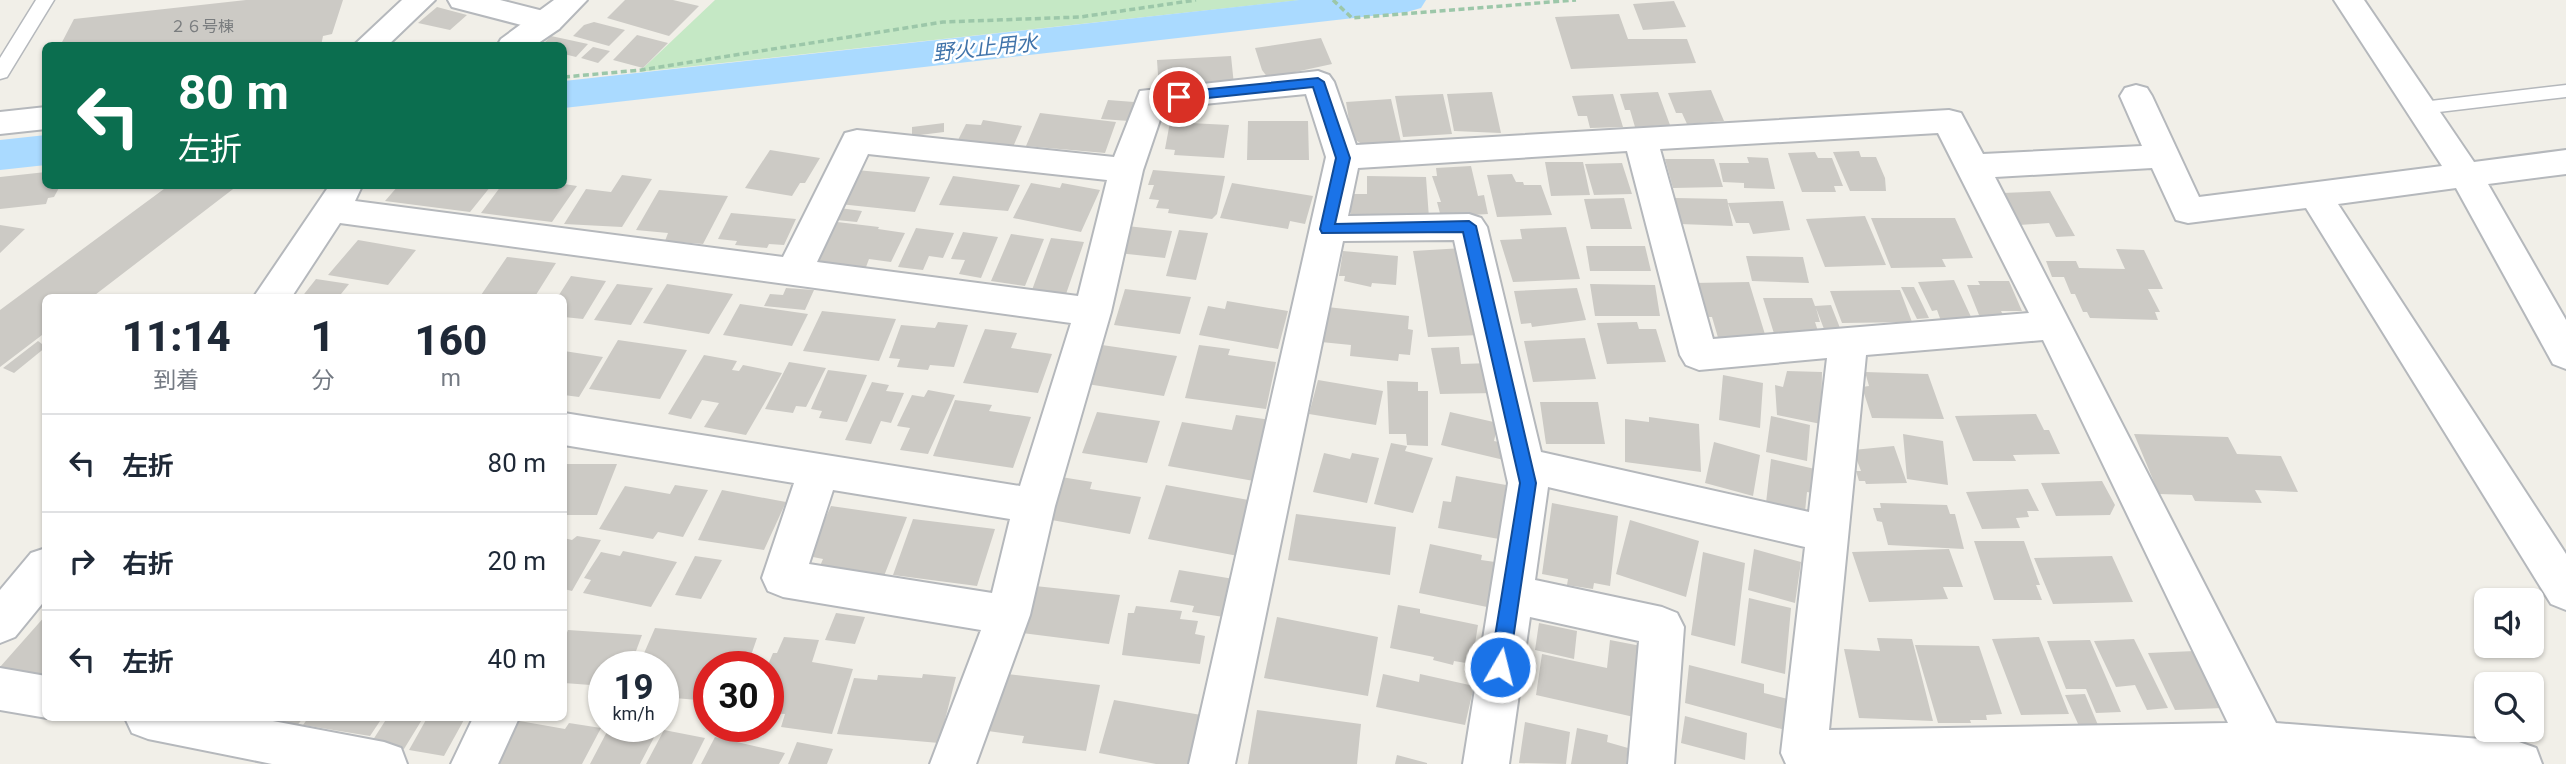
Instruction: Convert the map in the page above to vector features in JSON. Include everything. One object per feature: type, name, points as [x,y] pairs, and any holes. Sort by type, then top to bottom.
[{"type":"street","points":[[373,42],[420,0]]},
{"type":"street","points":[[463,0],[548,22]]},
{"type":"street","points":[[518,42],[548,22],[572,0]]},
{"type":"street","points":[[2349,0],[2466,176],[2566,354]]},
{"type":"street","points":[[953,764],[1008,615],[1034,506],[1093,312],[1126,170],[1151,100],[1318,82],[1343,158],[1212,764]]},
{"type":"street","points":[[2136,96],[2188,211],[2566,162]]},
{"type":"street","points":[[0,123],[42,118]]},
{"type":"street","points":[[1343,158],[1949,121],[2054,325],[2267,754]]},
{"type":"street","points":[[1641,140],[1699,355],[2054,325]]},
{"type":"street","points":[[794,272],[857,141],[1126,170]]},
{"type":"street","points":[[1972,166],[2163,156]]},
{"type":"street","points":[[2315,195],[2566,591]]},
{"type":"street","points":[[274,294],[340,198],[794,272],[1093,312]]},
{"type":"street","points":[[1327,229],[1469,226],[1528,483],[1486,764]]},
{"type":"street","points":[[1847,342],[1804,753],[2267,754],[2519,764]]},
{"type":"street","points":[[567,430],[1034,506]]},
{"type":"street","points":[[1524,465],[1827,534]]},
{"type":"street","points":[[818,472],[783,578],[1008,615]]},
{"type":"street","points":[[0,623],[42,571]]},
{"type":"street","points":[[1510,594],[1662,627],[1651,764]]},
{"type":"street","points":[[0,688],[42,696]]},
{"type":"street","points":[[163,721],[384,764]]},
{"type":"street","points":[[474,764],[495,721]]},
{"type":"lane","points":[[0,73],[45,0]]},
{"type":"lane","points":[[2422,108],[2566,91]]},
{"type":"path","points":[[567,77],[641,70],[943,22],[1080,17],[1196,0]]},
{"type":"path","points":[[1333,0],[1352,18],[1576,0]]},
{"type":"green space","points":[[715,0],[1302,0],[639,72]]},
{"type":"building","points":[[246,0],[343,0],[332,34],[323,36],[322,42],[62,42],[74,19]]},
{"type":"building","points":[[625,0],[673,0],[699,6],[669,36],[607,18]]},
{"type":"building","points":[[1674,1],[1686,27],[1643,30],[1633,4]]},
{"type":"building","points":[[437,7],[467,15],[450,30],[418,23]]},
{"type":"building","points":[[1619,14],[1628,39],[1687,39],[1696,63],[1571,69],[1555,17]]},
{"type":"building","points":[[594,22],[625,30],[609,46],[573,36],[584,25]]},
{"type":"building","points":[[637,35],[668,43],[643,68],[613,60]]},
{"type":"building","points":[[551,36],[588,44],[576,57],[567,55],[567,42],[545,42]]},
{"type":"building","points":[[1321,38],[1332,64],[1268,78],[1262,70],[1255,48]]},
{"type":"building","points":[[593,47],[610,51],[598,63],[581,58]]},
{"type":"building","points":[[1231,56],[1234,85],[1159,90],[1157,60]]},
{"type":"building","points":[[1711,90],[1724,121],[1687,124],[1682,113],[1676,113],[1668,93]]},
{"type":"building","points":[[1492,92],[1501,133],[1454,131],[1447,94]]},
{"type":"building","points":[[1658,92],[1670,125],[1635,127],[1630,110],[1625,110],[1620,94]]},
{"type":"building","points":[[1443,94],[1452,134],[1403,137],[1395,96]]},
{"type":"building","points":[[1613,94],[1623,127],[1590,128],[1587,116],[1578,116],[1572,96]]},
{"type":"building","points":[[1391,99],[1401,142],[1362,144],[1352,138],[1346,102]]},
{"type":"building","points":[[1108,100],[1134,102],[1129,121],[1101,119]]},
{"type":"building","points":[[1040,113],[1116,122],[1105,153],[1026,146]]},
{"type":"building","points":[[983,120],[1022,126],[1013,147],[958,140],[966,124],[981,125]]},
{"type":"building","points":[[1248,121],[1308,121],[1309,160],[1247,160]]},
{"type":"building","points":[[1170,122],[1229,125],[1224,158],[1174,155],[1175,150],[1165,149]]},
{"type":"building","points":[[944,123],[944,132],[912,136],[912,127]]},
{"type":"building","points":[[770,150],[820,158],[805,183],[800,183],[792,196],[745,188]]},
{"type":"building","points":[[1859,151],[1861,157],[1876,157],[1885,178],[1886,191],[1850,191],[1833,152]]},
{"type":"building","points":[[1815,152],[1818,158],[1832,158],[1843,186],[1834,186],[1836,192],[1802,192],[1788,153]]},
{"type":"building","points":[[1747,157],[1768,158],[1775,189],[1744,188],[1744,183],[1723,182],[1719,163],[1749,163]]},
{"type":"building","points":[[1665,159],[1714,159],[1723,187],[1673,188]]},
{"type":"building","points":[[1545,162],[1583,162],[1590,195],[1551,196]]},
{"type":"building","points":[[1622,163],[1632,194],[1594,195],[1585,164]]},
{"type":"building","points":[[1471,166],[1478,196],[1484,195],[1488,214],[1441,217],[1437,202],[1441,202],[1432,176],[1437,176],[1436,168]]},
{"type":"building","points":[[846,169],[930,177],[915,212],[830,203]]},
{"type":"building","points":[[1153,170],[1225,176],[1217,214],[1212,219],[1168,213],[1169,209],[1156,208],[1159,200],[1149,199],[1154,185],[1148,185]]},
{"type":"building","points":[[42,172],[42,189],[58,189],[54,197],[48,198],[46,204],[0,209],[0,177]]},
{"type":"building","points":[[1512,174],[1516,182],[1541,185],[1552,215],[1497,217],[1487,175]]},
{"type":"building","points":[[622,175],[652,179],[622,227],[564,224],[586,189],[611,192]]},
{"type":"building","points":[[953,176],[1020,185],[1008,211],[939,205]]},
{"type":"building","points":[[1367,176],[1426,177],[1429,218],[1351,217],[1351,194],[1367,194]]},
{"type":"building","points":[[1031,183],[1060,188],[1062,183],[1100,190],[1081,232],[1013,218]]},
{"type":"building","points":[[1232,183],[1313,196],[1305,224],[1290,221],[1288,229],[1220,218]]},
{"type":"building","points":[[567,184],[577,186],[552,222],[481,213],[499,189],[567,189]]},
{"type":"building","points":[[164,189],[233,189],[96,294],[42,294],[42,335],[0,367],[0,310]]},
{"type":"building","points":[[395,189],[489,189],[470,212],[385,201]]},
{"type":"building","points":[[659,190],[728,196],[703,244],[665,241],[668,233],[636,230]]},
{"type":"building","points":[[2050,191],[2075,236],[2056,237],[2049,223],[2019,225],[2002,193]]},
{"type":"building","points":[[1624,198],[1632,229],[1591,229],[1584,199]]},
{"type":"building","points":[[1675,198],[1727,199],[1733,226],[1680,224]]},
{"type":"building","points":[[1783,201],[1790,230],[1753,234],[1749,223],[1736,223],[1728,203]]},
{"type":"building","points":[[832,207],[862,211],[857,222],[826,219]]},
{"type":"building","points":[[731,213],[796,219],[784,245],[769,244],[767,248],[735,245],[737,241],[718,239]]},
{"type":"building","points":[[1865,216],[1886,265],[1825,267],[1806,219]]},
{"type":"building","points":[[1871,218],[1955,218],[1973,258],[1942,259],[1946,267],[1891,268]]},
{"type":"building","points":[[837,222],[905,233],[891,262],[869,259],[866,267],[812,264],[829,224],[836,225]]},
{"type":"building","points":[[0,225],[25,229],[0,253]]},
{"type":"building","points":[[1127,226],[1172,231],[1165,258],[1118,253]]},
{"type":"building","points":[[1566,227],[1580,279],[1513,282],[1500,240],[1522,239],[1520,229]]},
{"type":"building","points":[[916,228],[954,233],[943,258],[929,256],[923,270],[898,267]]},
{"type":"building","points":[[1179,230],[1208,233],[1196,280],[1166,276]]},
{"type":"building","points":[[963,232],[998,237],[981,278],[959,274],[965,260],[951,259]]},
{"type":"building","points":[[1011,234],[1044,239],[1025,286],[991,281]]},
{"type":"building","points":[[1051,238],[1084,242],[1066,294],[1032,290]]},
{"type":"building","points":[[358,240],[416,250],[388,285],[328,275]]},
{"type":"building","points":[[1586,246],[1645,246],[1651,271],[1590,271]]},
{"type":"building","points":[[1463,248],[1481,335],[1428,337],[1413,251]]},
{"type":"building","points":[[2116,249],[2144,250],[2163,289],[2148,289],[2160,312],[2155,312],[2158,320],[2090,318],[2087,312],[2083,312],[2075,294],[2071,294],[2064,277],[2052,277],[2046,261],[2076,261],[2079,268],[2125,269]]},
{"type":"building","points":[[1343,251],[1398,256],[1396,285],[1372,283],[1371,287],[1344,281],[1345,276],[1339,276]]},
{"type":"building","points":[[1746,256],[1803,257],[1809,283],[1752,281]]},
{"type":"building","points":[[507,257],[556,263],[537,294],[482,294]]},
{"type":"building","points":[[571,276],[606,281],[583,319],[567,317],[567,294],[560,294]]},
{"type":"building","points":[[316,279],[349,284],[341,294],[304,294]]},
{"type":"building","points":[[1954,280],[1972,319],[1941,321],[1937,310],[1932,311],[1918,282]]},
{"type":"building","points":[[1978,281],[2009,281],[2022,311],[2001,311],[2003,315],[1979,315],[1967,285],[1980,285]]},
{"type":"building","points":[[1749,282],[1767,341],[1719,341],[1712,317],[1704,317],[1692,283]]},
{"type":"building","points":[[617,284],[653,288],[631,325],[594,320]]},
{"type":"building","points":[[667,284],[733,294],[709,334],[643,323]]},
{"type":"building","points":[[1590,284],[1655,285],[1660,316],[1595,316]]},
{"type":"building","points":[[1901,287],[1914,287],[1929,318],[1917,319]]},
{"type":"building","points":[[786,288],[814,290],[805,310],[764,306],[770,294],[783,295]]},
{"type":"building","points":[[1577,288],[1586,320],[1532,327],[1531,323],[1521,324],[1514,291]]},
{"type":"building","points":[[1125,289],[1191,297],[1180,334],[1114,325]]},
{"type":"building","points":[[1900,290],[1912,322],[1842,323],[1830,291]]},
{"type":"building","points":[[1763,298],[1812,298],[1815,306],[1831,305],[1840,328],[1824,329],[1816,308],[1820,322],[1815,322],[1821,340],[1776,340]]},
{"type":"building","points":[[1227,301],[1288,311],[1278,349],[1199,335],[1208,306],[1225,309]]},
{"type":"building","points":[[740,304],[808,314],[792,346],[723,335]]},
{"type":"building","points":[[1327,307],[1409,316],[1408,329],[1413,330],[1410,355],[1399,354],[1398,361],[1350,356],[1351,345],[1321,342]]},
{"type":"building","points":[[822,311],[896,319],[879,361],[803,351]]},
{"type":"building","points":[[938,322],[968,325],[954,367],[930,365],[928,370],[897,367],[900,359],[889,358],[901,325],[935,328]]},
{"type":"building","points":[[1637,322],[1639,329],[1656,329],[1666,362],[1607,364],[1597,323]]},
{"type":"building","points":[[985,329],[1017,333],[1011,348],[1052,354],[1038,393],[963,383]]},
{"type":"building","points":[[1585,338],[1596,379],[1533,382],[1524,341]]},
{"type":"building","points":[[618,340],[687,350],[660,399],[589,389]]},
{"type":"building","points":[[38,341],[42,344],[42,350],[14,373],[3,368]]},
{"type":"building","points":[[1102,345],[1177,356],[1164,396],[1087,384]]},
{"type":"building","points":[[1199,345],[1230,349],[1228,355],[1276,362],[1266,409],[1185,398]]},
{"type":"building","points":[[1459,347],[1461,364],[1491,363],[1496,393],[1440,394],[1431,348]]},
{"type":"building","points":[[567,351],[603,357],[579,397],[567,395]]},
{"type":"building","points":[[704,355],[737,361],[732,370],[739,371],[743,365],[782,373],[746,435],[704,427],[719,403],[702,400],[691,419],[668,414]]},
{"type":"building","points":[[789,362],[826,368],[806,407],[796,406],[793,413],[765,409]]},
{"type":"building","points":[[828,370],[867,375],[847,422],[819,418],[822,411],[811,409]]},
{"type":"building","points":[[1787,371],[1822,372],[1821,424],[1777,415],[1775,385],[1783,387]]},
{"type":"building","points":[[1865,372],[1928,374],[1944,419],[1872,418],[1862,387],[1869,386]]},
{"type":"building","points":[[1723,375],[1763,383],[1760,428],[1719,420]]},
{"type":"building","points":[[1318,380],[1383,391],[1376,425],[1309,414]]},
{"type":"building","points":[[1387,381],[1418,382],[1418,391],[1428,391],[1428,446],[1407,445],[1406,434],[1389,434]]},
{"type":"building","points":[[872,382],[889,385],[886,391],[904,393],[891,423],[881,421],[871,444],[845,440]]},
{"type":"building","points":[[928,390],[955,395],[928,454],[900,450],[910,428],[897,426],[912,395],[924,397]]},
{"type":"building","points":[[955,400],[992,405],[989,411],[1031,417],[1013,468],[933,456]]},
{"type":"building","points":[[1540,402],[1598,402],[1605,444],[1546,444]]},
{"type":"building","points":[[1097,412],[1160,421],[1147,463],[1082,453]]},
{"type":"building","points":[[1450,412],[1498,423],[1494,441],[1508,444],[1504,460],[1441,445]]},
{"type":"building","points":[[2036,414],[2044,430],[2049,430],[2060,454],[2013,455],[2016,461],[1973,461],[1955,416]]},
{"type":"building","points":[[1236,415],[1271,420],[1254,481],[1168,466],[1182,422],[1232,430]]},
{"type":"building","points":[[1771,416],[1810,425],[1807,461],[1766,452]]},
{"type":"building","points":[[1649,417],[1699,424],[1701,472],[1625,462],[1625,419],[1649,422]]},
{"type":"building","points":[[1903,434],[1943,441],[1948,485],[1907,479]]},
{"type":"building","points":[[2134,434],[2228,437],[2237,454],[2281,456],[2298,492],[2255,490],[2262,503],[2195,501],[2192,495],[2159,494]]},
{"type":"building","points":[[1714,442],[1760,455],[1753,496],[1705,483]]},
{"type":"building","points":[[1391,443],[1407,446],[1405,451],[1433,458],[1413,513],[1374,504]]},
{"type":"building","points":[[1894,446],[1907,483],[1866,484],[1865,481],[1859,481],[1856,471],[1861,471],[1853,450]]},
{"type":"building","points":[[1324,453],[1350,459],[1352,453],[1379,458],[1367,503],[1313,492]]},
{"type":"building","points":[[1771,459],[1815,469],[1813,493],[1807,492],[1805,512],[1766,503]]},
{"type":"building","points":[[567,464],[617,464],[597,515],[567,515]]},
{"type":"building","points":[[1456,476],[1506,485],[1499,539],[1438,528],[1443,501],[1451,502]]},
{"type":"building","points":[[1061,477],[1092,482],[1090,489],[1141,497],[1130,534],[1046,519]]},
{"type":"building","points":[[2102,481],[2115,505],[2110,515],[2056,516],[2041,483]]},
{"type":"building","points":[[675,485],[708,490],[683,537],[658,532],[653,539],[599,529],[625,486],[670,494]]},
{"type":"building","points":[[1166,485],[1254,501],[1238,556],[1148,539]]},
{"type":"building","points":[[2028,489],[2039,511],[2027,511],[2029,517],[2016,518],[2020,528],[1982,529],[1966,492]]},
{"type":"building","points":[[722,490],[786,502],[764,550],[698,540]]},
{"type":"building","points":[[1552,503],[1618,516],[1610,586],[1594,583],[1593,589],[1567,585],[1568,579],[1542,574]]},
{"type":"building","points":[[1880,503],[1947,505],[1950,514],[1955,514],[1964,549],[1888,545],[1882,522],[1877,521],[1873,508],[1881,508]]},
{"type":"building","points":[[831,506],[907,517],[884,576],[820,566],[823,559],[808,556]]},
{"type":"building","points":[[1296,514],[1396,527],[1390,575],[1288,560]]},
{"type":"building","points":[[913,519],[995,529],[977,586],[893,575]]},
{"type":"building","points":[[1630,520],[1699,541],[1686,597],[1616,574]]},
{"type":"building","points":[[577,536],[601,540],[572,591],[567,590],[567,539],[572,540]]},
{"type":"building","points":[[1974,541],[2024,541],[2040,585],[2036,585],[2042,600],[1994,600]]},
{"type":"building","points":[[1430,544],[1482,555],[1481,560],[1495,562],[1487,607],[1419,593]]},
{"type":"building","points":[[1754,549],[1801,562],[1795,603],[1748,590]]},
{"type":"building","points":[[1949,549],[1963,587],[1943,587],[1948,599],[1869,602],[1852,552]]},
{"type":"building","points":[[623,551],[677,562],[651,607],[583,593],[591,580],[584,578],[601,552],[620,556]]},
{"type":"building","points":[[1703,552],[1745,563],[1735,646],[1691,635]]},
{"type":"building","points":[[695,556],[722,560],[701,599],[675,595]]},
{"type":"building","points":[[2112,556],[2133,602],[2053,604],[2034,558]]},
{"type":"building","points":[[1179,570],[1240,580],[1230,618],[1192,612],[1194,606],[1170,602]]},
{"type":"building","points":[[1035,586],[1120,595],[1109,644],[1022,633]]},
{"type":"building","points":[[1749,598],[1791,608],[1785,674],[1741,663]]},
{"type":"building","points":[[1398,605],[1420,609],[1420,613],[1478,625],[1473,656],[1468,655],[1466,663],[1454,661],[1453,665],[1433,660],[1434,657],[1390,648]]},
{"type":"building","points":[[1136,606],[1182,611],[1180,619],[1198,621],[1195,634],[1205,636],[1200,664],[1122,655],[1128,613],[1134,613]]},
{"type":"building","points":[[836,613],[865,617],[855,644],[825,640]]},
{"type":"building","points":[[1277,617],[1378,637],[1368,696],[1264,678]]},
{"type":"building","points":[[42,620],[42,680],[0,670]]},
{"type":"building","points":[[1539,623],[1577,631],[1574,659],[1535,650]]},
{"type":"building","points":[[655,628],[757,638],[753,651],[693,651],[693,700],[679,698],[679,651],[645,651]]},
{"type":"building","points":[[568,630],[642,635],[636,651],[588,651],[588,685],[567,683]]},
{"type":"building","points":[[784,637],[819,640],[812,662],[853,669],[832,734],[784,727],[784,651],[778,651]]},
{"type":"building","points":[[2039,637],[2069,714],[2021,715],[1992,639]]},
{"type":"building","points":[[1877,638],[1912,639],[1933,721],[1859,718],[1844,649],[1880,651]]},
{"type":"building","points":[[2134,639],[2168,708],[2147,710],[2135,685],[2116,687],[2094,641]]},
{"type":"building","points":[[1610,640],[1641,646],[1634,717],[1536,695],[1542,654],[1607,668]]},
{"type":"building","points":[[2090,640],[2121,712],[2096,713],[2086,689],[2066,689],[2047,641]]},
{"type":"building","points":[[1915,645],[1979,646],[2002,714],[1986,715],[1987,720],[1970,720],[1971,723],[1938,723]]},
{"type":"building","points":[[2195,651],[2222,708],[2175,710],[2148,653]]},
{"type":"building","points":[[1689,665],[1764,684],[1764,693],[1788,699],[1785,730],[1685,703]]},
{"type":"building","points":[[923,674],[956,677],[939,743],[837,734],[854,678],[877,680],[878,675],[922,678]]},
{"type":"building","points":[[1007,674],[1100,685],[1086,751],[1022,743],[1024,736],[988,731]]},
{"type":"building","points":[[1383,674],[1419,682],[1420,674],[1474,686],[1465,725],[1376,707]]},
{"type":"building","points":[[2085,694],[2098,725],[2079,726],[2065,695]]},
{"type":"building","points":[[1114,700],[1207,716],[1196,764],[1156,764],[1099,753]]},
{"type":"building","points":[[1257,710],[1361,724],[1357,764],[1248,764]]},
{"type":"building","points":[[1685,716],[1747,733],[1745,760],[1681,743]]},
{"type":"building","points":[[268,721],[301,721],[296,727]]},
{"type":"building","points":[[306,721],[380,721],[370,736],[303,725]]},
{"type":"building","points":[[385,721],[421,721],[404,749],[371,743]]},
{"type":"building","points":[[425,721],[463,721],[444,756],[409,750]]},
{"type":"building","points":[[513,721],[565,729],[569,723],[588,726],[588,742],[594,742],[582,764],[499,764],[502,759],[493,758]]},
{"type":"building","points":[[1525,722],[1570,732],[1566,764],[1519,763]]},
{"type":"building","points":[[1577,728],[1608,735],[1607,742],[1628,748],[1626,764],[1571,764]]},
{"type":"building","points":[[679,733],[693,736],[693,742],[703,742],[692,764],[646,764],[658,742],[679,742]]},
{"type":"building","points":[[602,742],[652,742],[640,764],[590,764]]},
{"type":"building","points":[[712,742],[737,742],[785,753],[779,764],[701,764]]},
{"type":"building","points":[[797,742],[833,749],[827,764],[788,764]]},
{"type":"building","points":[[1397,755],[1427,763],[1427,764],[1395,764]]},
{"type":"waterway","name":"野火止用水","points":[[567,95],[1407,0]]},
{"type":"waterway","name":"野火止用水","points":[[0,155],[42,150]]},
{"type":"route","points":[[1179,97],[1318,82],[1343,158],[1327,229],[1469,226],[1528,483],[1500,667]]}]
